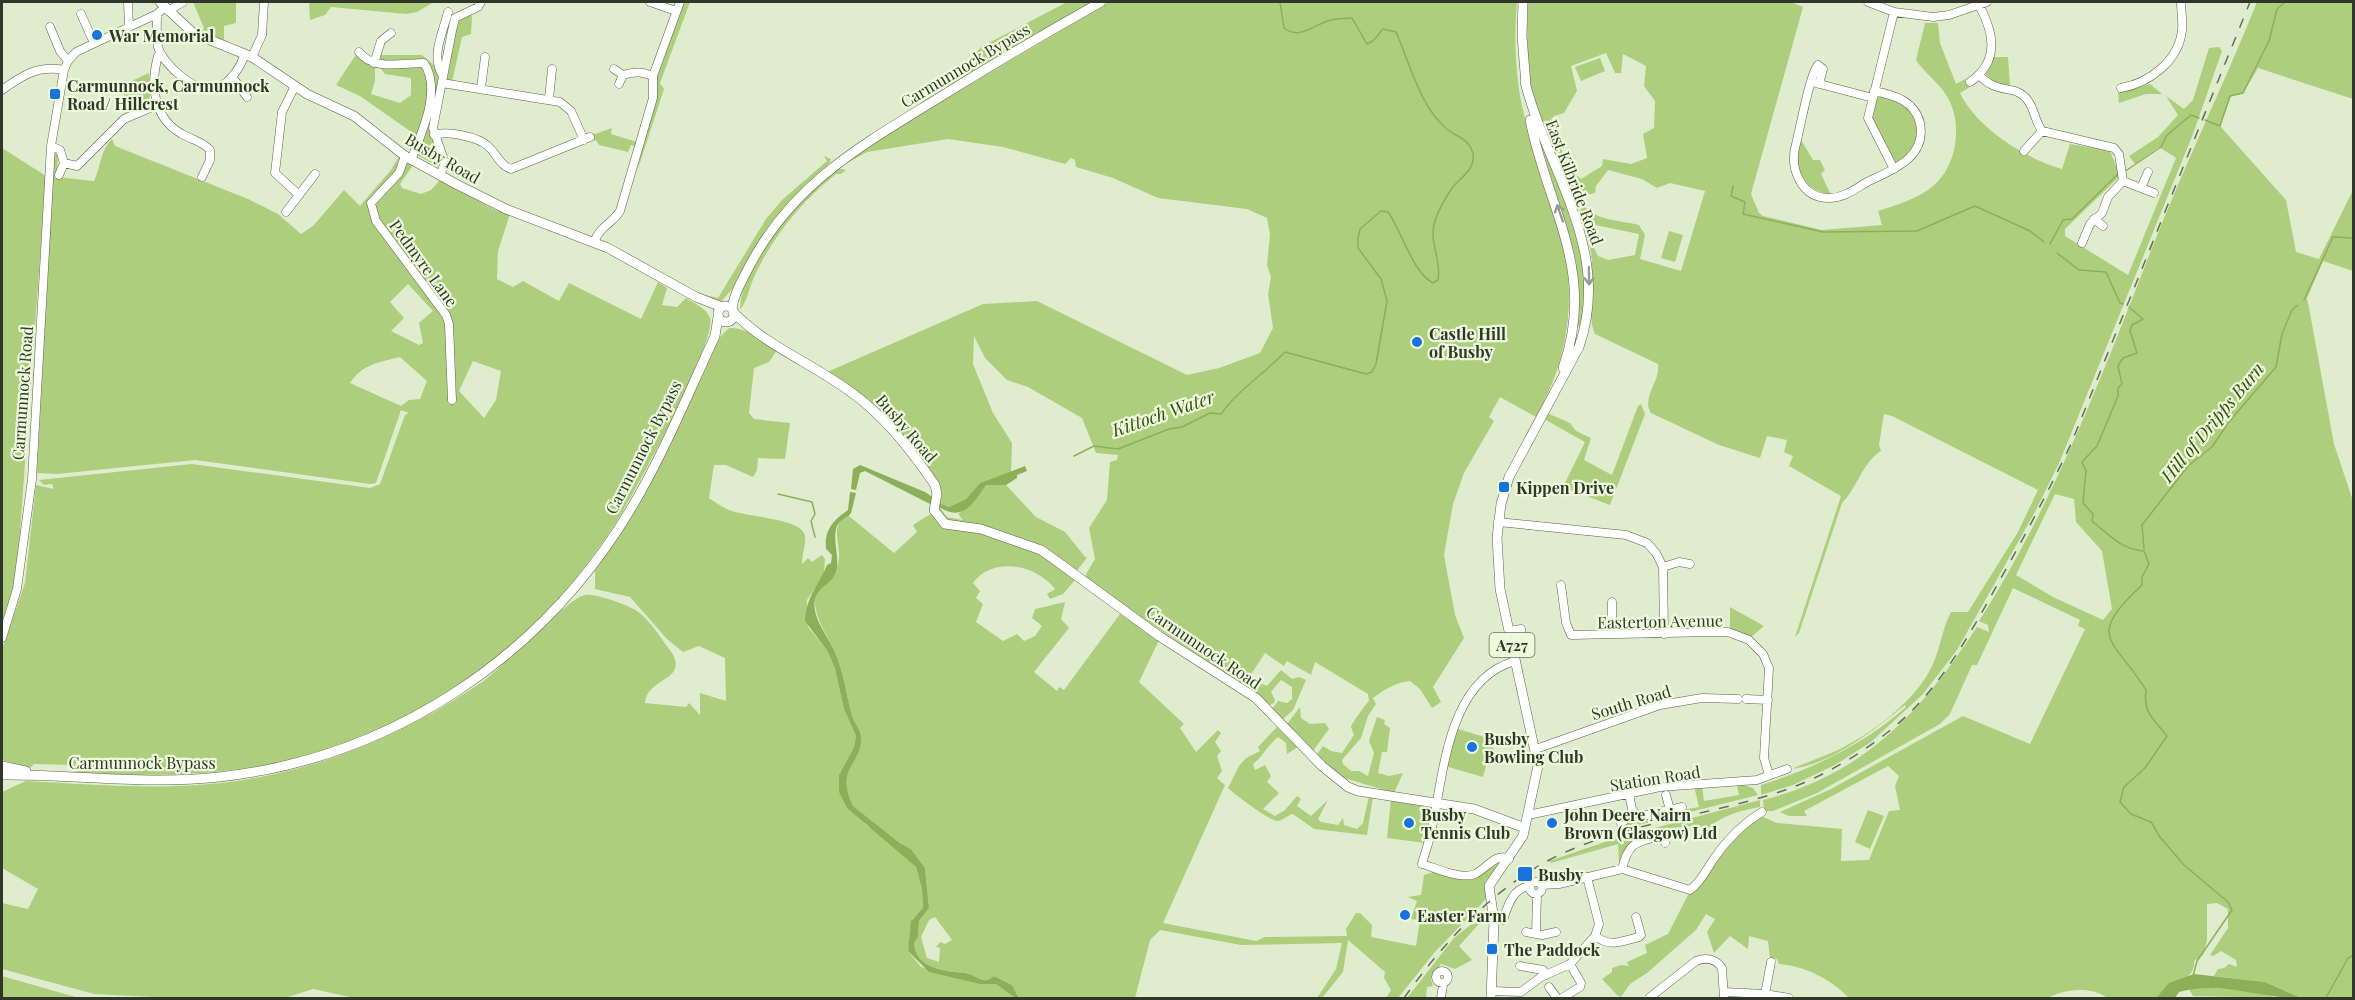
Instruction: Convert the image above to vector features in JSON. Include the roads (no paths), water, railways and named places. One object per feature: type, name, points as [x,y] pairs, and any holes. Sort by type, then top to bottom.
[{"type":"main road","name":"Carmunnock Bypass","points":[[2,775],[184,780],[248,774],[324,756],[371,739],[454,695],[501,661],[546,618],[582,578],[611,539],[662,450],[725,314],[754,258],[779,219],[800,195],[837,162],[986,68],[1101,2]]},
{"type":"main road","name":"East Kilbride Road","points":[[1523,2],[1522,36],[1525,82],[1531,124],[1569,244],[1575,279],[1572,331],[1554,393]]},
{"type":"main road","name":"Busby Road","points":[[163,9],[193,33],[249,56],[277,71],[295,86],[354,116],[408,158],[506,209],[594,242],[751,328],[849,390],[877,413],[928,475],[935,485],[935,503]]},
{"type":"main road","name":"East Kilbride Road","points":[[1491,995],[1494,921],[1489,886],[1519,844],[1538,774],[1536,749],[1515,661],[1498,571],[1498,522],[1509,477],[1584,333],[1589,281],[1584,242],[1540,131],[1525,82]]},
{"type":"main road","points":[[1572,331],[1584,333]]},
{"type":"main road","name":"Carmunnock Road","points":[[935,503],[936,515],[948,526],[981,529],[1041,550],[1065,566],[1157,635],[1256,698],[1336,780],[1358,791],[1474,809],[1525,828]]},
{"type":"main road","name":"Carmunnock Bypass","points":[[2,766],[47,776]]},
{"type":"main road","points":[[2,782],[26,775]]},
{"type":"street","points":[[128,2],[129,27]]},
{"type":"street","points":[[50,27],[60,51],[68,61],[76,52],[163,9],[183,2]]},
{"type":"street","points":[[163,9],[158,48],[173,70],[190,84],[216,89],[233,78],[262,35],[264,2]]},
{"type":"street","points":[[440,175],[445,163],[433,128],[455,18],[478,7],[481,2]]},
{"type":"street","points":[[594,242],[602,226],[613,221],[621,211],[653,98],[653,76],[680,2]]},
{"type":"street","points":[[1868,2],[1894,12],[1942,16],[1983,3],[1992,40],[1989,60],[1979,75],[1970,82]]},
{"type":"street","points":[[2121,88],[2139,85],[2149,79],[2172,55],[2182,30],[2181,2]]},
{"type":"street","points":[[653,6],[676,11]]},
{"type":"street","points":[[443,80],[437,60],[438,46],[448,12]]},
{"type":"street","points":[[1894,12],[1868,120],[1894,168]]},
{"type":"street","points":[[81,14],[94,43]]},
{"type":"street","points":[[374,63],[381,41],[391,33]]},
{"type":"street","points":[[359,52],[364,59],[374,63],[424,63],[430,72],[432,93],[408,158]]},
{"type":"street","points":[[158,56],[153,86],[157,105],[172,128],[202,143],[210,150],[210,160],[205,174]]},
{"type":"street","points":[[481,88],[485,57]]},
{"type":"street","name":"Carmunnock Road","points":[[2,638],[19,579],[32,479],[51,146],[64,70],[68,61]]},
{"type":"street","points":[[2,90],[34,69],[51,67],[64,70]]},
{"type":"street","points":[[549,99],[552,69]]},
{"type":"street","points":[[614,69],[623,75]]},
{"type":"street","points":[[619,84],[623,75],[636,71],[653,76]]},
{"type":"street","points":[[1979,75],[1992,87],[2018,92],[2025,97],[2033,108],[2042,131]]},
{"type":"street","points":[[233,78],[247,97]]},
{"type":"street","points":[[434,135],[449,134],[486,144],[503,165],[511,169],[587,138],[571,111],[563,104],[549,99],[443,80]]},
{"type":"street","points":[[1815,83],[1873,94],[1905,100],[1918,116],[1920,141],[1915,152],[1894,168],[1842,196],[1822,197],[1806,189],[1795,172],[1793,162],[1815,83]]},
{"type":"street","points":[[295,86],[282,112],[275,173],[297,195]]},
{"type":"street","points":[[64,163],[72,166],[82,163],[124,119],[157,105]]},
{"type":"street","points":[[2024,150],[2042,131]]},
{"type":"street","points":[[2042,131],[2112,147],[2118,152],[2124,180]]},
{"type":"street","points":[[51,146],[60,150],[64,163],[59,175]]},
{"type":"street","name":"Pedmyre Lane","points":[[408,158],[399,173],[371,203],[376,220],[446,315],[450,324],[452,400]]},
{"type":"street","points":[[2141,188],[2148,172]]},
{"type":"street","points":[[286,212],[315,174]]},
{"type":"street","points":[[2124,180],[2154,193]]},
{"type":"street","points":[[2082,243],[2094,219],[2102,213],[2108,197],[2124,180]]},
{"type":"street","points":[[2094,219],[2103,226]]},
{"type":"street","points":[[1498,522],[1632,537],[1653,548],[1663,567],[1664,634]]},
{"type":"street","points":[[1663,567],[1679,562],[1690,564]]},
{"type":"street","name":"Easterton Avenue","points":[[1561,585],[1566,623],[1571,635],[1728,632],[1749,640],[1763,654],[1769,668],[1764,758],[1769,775]]},
{"type":"street","points":[[1612,602],[1612,634]]},
{"type":"street","points":[[1509,859],[1498,858],[1476,873],[1467,875],[1422,864],[1451,735],[1466,702],[1489,674],[1515,661]]},
{"type":"street","name":"South Road","points":[[1536,749],[1660,705],[1702,698],[1768,700]]},
{"type":"street","name":"Station Road","points":[[1528,815],[1683,785],[1748,781],[1787,769]]},
{"type":"street","points":[[1629,794],[1635,814]]},
{"type":"street","points":[[1666,795],[1670,810]]},
{"type":"street","points":[[1622,823],[1635,814],[1646,817],[1682,807]]},
{"type":"street","points":[[1503,920],[1513,896],[1522,887],[1530,886],[1535,882],[1542,885],[1559,884],[1622,869],[1690,890],[1698,884],[1714,858],[1740,829],[1762,812]]},
{"type":"street","points":[[1622,869],[1631,846],[1663,835],[1665,843]]},
{"type":"street","points":[[1491,995],[1521,995],[1546,975],[1570,964],[1595,936],[1599,924],[1587,878]]},
{"type":"street","points":[[1537,894],[1542,891],[1542,885]]},
{"type":"street","points":[[1530,886],[1531,892],[1537,894]]},
{"type":"street","points":[[1536,934],[1537,894]]},
{"type":"street","points":[[1595,936],[1606,943],[1621,944],[1643,938],[1636,917]]},
{"type":"street","points":[[1526,932],[1536,934],[1556,932]]},
{"type":"street","points":[[1648,999],[1701,959],[1712,960],[1722,968],[1724,995],[1765,994],[1789,999]]},
{"type":"street","points":[[1765,994],[1771,962]]},
{"type":"street","points":[[1562,999],[1580,987],[1581,983],[1570,964]]},
{"type":"street","points":[[1520,966],[1543,970],[1546,975]]},
{"type":"street","points":[[1441,999],[1443,985]]},
{"type":"street","points":[[1549,987],[1557,999]]},
{"type":"waterway","name":"Kittoch Water","points":[[1074,456],[1094,446],[1118,449],[1169,429],[1182,427],[1210,413],[1221,414],[1235,397],[1285,352],[1366,374],[1372,372],[1376,364],[1387,301],[1381,279],[1358,248],[1358,238],[1360,229],[1381,211],[1388,212],[1419,270],[1433,283],[1438,280],[1433,228],[1442,204],[1472,164],[1473,154],[1469,144],[1448,130],[1430,110],[1396,32],[1383,29],[1373,41],[1367,44],[1352,18],[1331,20],[1306,31],[1295,33],[1284,28],[1280,2]]},
{"type":"waterway","points":[[2205,120],[2220,126],[2230,96],[2243,93],[2269,41],[2277,9],[2285,2]]},
{"type":"waterway","points":[[2124,172],[2161,147],[2167,135],[2191,115],[2199,118]]},
{"type":"waterway","points":[[2050,244],[2063,220],[2072,219],[2119,173]]},
{"type":"waterway","points":[[1733,186],[1731,196],[1745,202],[1743,214],[1823,232],[1917,231],[1975,206],[2030,231],[2044,242]]},
{"type":"waterway","points":[[2304,300],[2333,237],[2354,238]]},
{"type":"waterway","points":[[2057,253],[2079,270],[2106,272],[2120,303],[2123,304]]},
{"type":"waterway","name":"Hill of Dripps Burn","points":[[2144,549],[2142,525],[2188,466],[2212,447],[2228,423],[2276,367],[2282,334],[2292,310],[2298,305]]},
{"type":"waterway","points":[[2129,307],[2143,319],[2132,325],[2130,331],[2137,353],[2123,358],[2118,366],[2122,384],[2118,388],[2118,396],[2097,446],[2082,462],[2086,471],[2083,503],[2093,514],[2092,521],[2122,544],[2144,551],[2149,564],[2142,577],[2142,585],[2114,617],[2109,628],[2110,638],[2146,690],[2148,711],[2167,736],[2145,768],[2124,787],[2120,802],[2131,814],[2151,822],[2160,837],[2184,865],[2228,902],[2232,910],[2197,961],[2193,976]]},
{"type":"waterway","points":[[778,494],[812,502],[815,514],[811,521],[815,537]]},
{"type":"waterway","points":[[2326,998],[2348,958],[2354,955]]},
{"type":"railway","points":[[1404,998],[1419,977],[1472,918],[1512,883],[1534,869],[1584,844],[1641,827],[1757,799],[1812,779],[1876,741],[1923,699],[1952,661],[1977,620],[2071,444],[2250,2]]},
{"type":"place","name":"War Memorial","points":[[97,35]]},
{"type":"place","name":"Carmunnock, Carmunnock Road/ Hillcrest","points":[[55,94]]},
{"type":"place","name":"Castle Hill of Busby","points":[[1417,342]]},
{"type":"place","name":"Kippen Drive","points":[[1504,487]]},
{"type":"place","name":"Busby Bowling Club","points":[[1472,747]]},
{"type":"place","name":"Busby Tennis Club","points":[[1409,823]]},
{"type":"place","name":"John Deere Nairn Brown (Glasgow) Ltd","points":[[1552,823]]},
{"type":"place","name":"Busby","points":[[1525,874]]},
{"type":"place","name":"Easter Farm","points":[[1405,915]]},
{"type":"place","name":"The Paddock","points":[[1492,949]]}]
